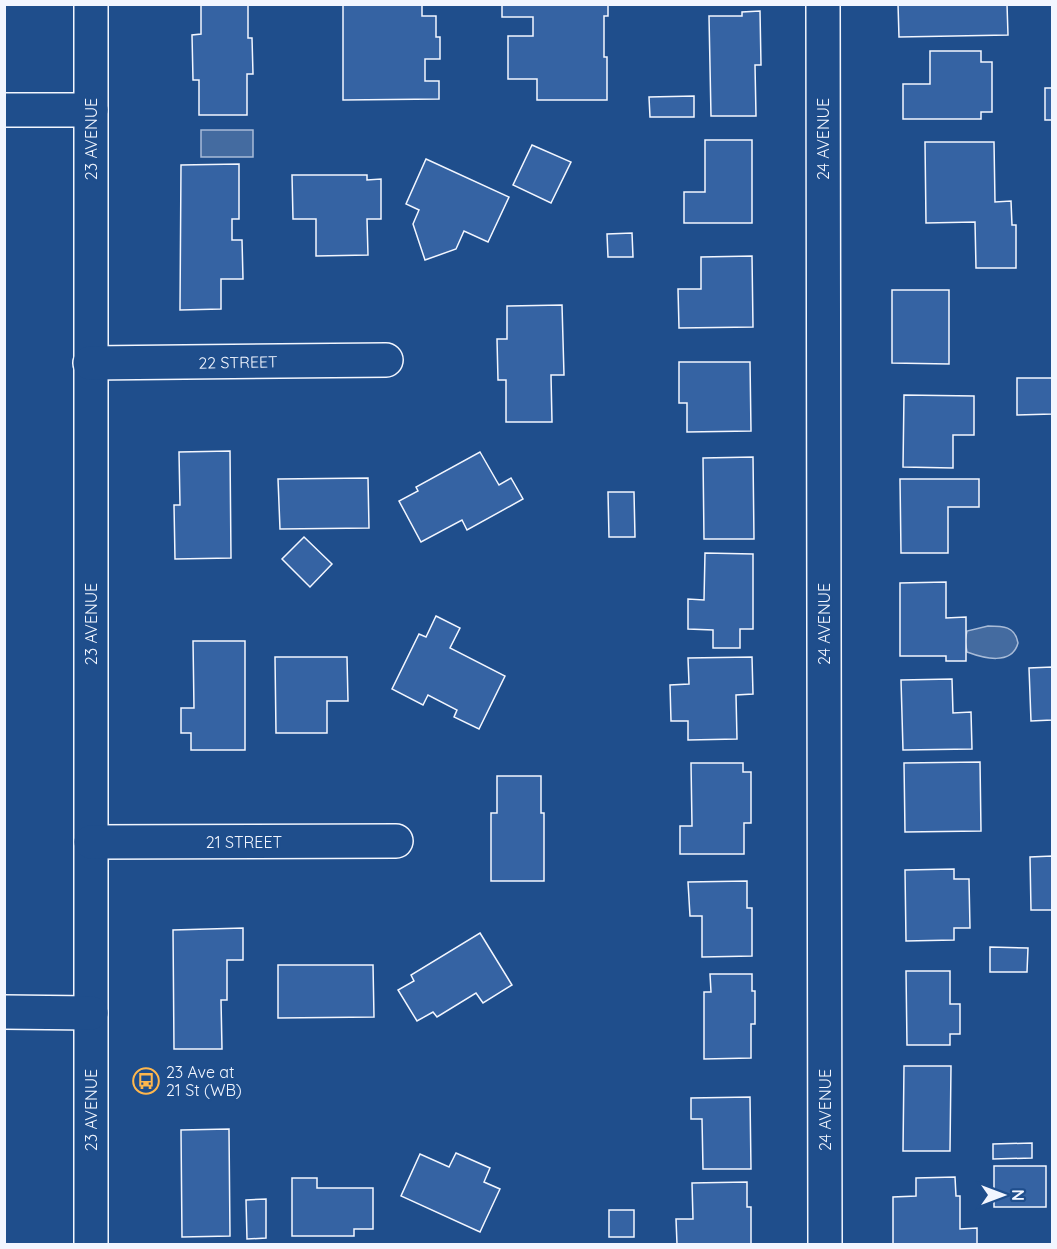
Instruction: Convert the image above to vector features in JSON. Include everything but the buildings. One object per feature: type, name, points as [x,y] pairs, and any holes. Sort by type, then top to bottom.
[{"type":"street","name":"23 AVENUE","points":[[91,4],[91,1245]]},
{"type":"street","name":"24 AVENUE","points":[[823,4],[825,1245]]},
{"type":"street","points":[[4,110],[91,110]]},
{"type":"street","name":"22 STREET","points":[[90,363],[386,360]]},
{"type":"street","name":"21 STREET","points":[[91,842],[396,841]]},
{"type":"street","points":[[4,1012],[91,1013]]},
{"type":"water","points":[[201,130],[253,130],[253,157],[201,157]]},
{"type":"water","points":[[988,626],[1008,628],[1014,633],[1018,643],[1010,655],[1003,658],[989,658],[967,652],[965,641],[967,631]]},
{"type":"place","name":"23 Ave at 21 St (WB)","points":[[146,1081]]}]
